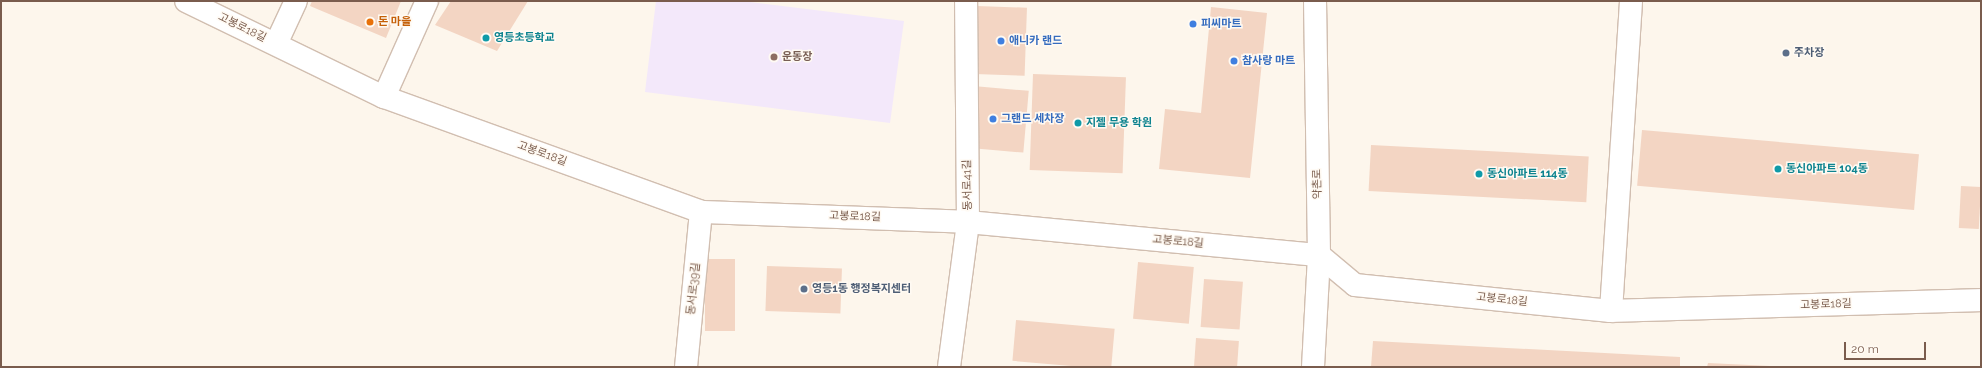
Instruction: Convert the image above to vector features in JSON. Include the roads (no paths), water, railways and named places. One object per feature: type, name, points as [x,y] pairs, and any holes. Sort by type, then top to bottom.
[{"type":"street","name":"고봉로18길","points":[[186,1],[384,97],[702,212],[968,222],[1319,255],[1355,285],[1611,311],[1981,300]]},
{"type":"street","name":"고봉로18길","points":[[276,44],[296,1]]},
{"type":"street","points":[[384,97],[427,1]]},
{"type":"street","name":"동서로41길","points":[[950,367],[968,222],[966,1]]},
{"type":"street","name":"약촌로","points":[[1313,367],[1319,255],[1315,1]]},
{"type":"street","points":[[1611,311],[1631,1]]},
{"type":"street","name":"동서로39길","points":[[686,367],[702,212]]},
{"type":"place","name":"돈 마을","points":[[370,22]]},
{"type":"place","name":"피씨마트","points":[[1193,24]]},
{"type":"place","name":"영등초등학교","points":[[486,38]]},
{"type":"place","name":"애니카 랜드","points":[[1001,41]]},
{"type":"place","name":"주차장","points":[[1786,53]]},
{"type":"place","name":"운동장","points":[[774,57]]},
{"type":"place","name":"참사랑 마트","points":[[1234,61]]},
{"type":"place","name":"그랜드 세차장","points":[[993,119]]},
{"type":"place","name":"지젤 무용 학원","points":[[1078,123]]},
{"type":"place","name":"동신아파트 104동","points":[[1778,169]]},
{"type":"place","name":"동신아파트 114동","points":[[1479,174]]},
{"type":"place","name":"영등1동 행정복지센터","points":[[804,289]]}]
